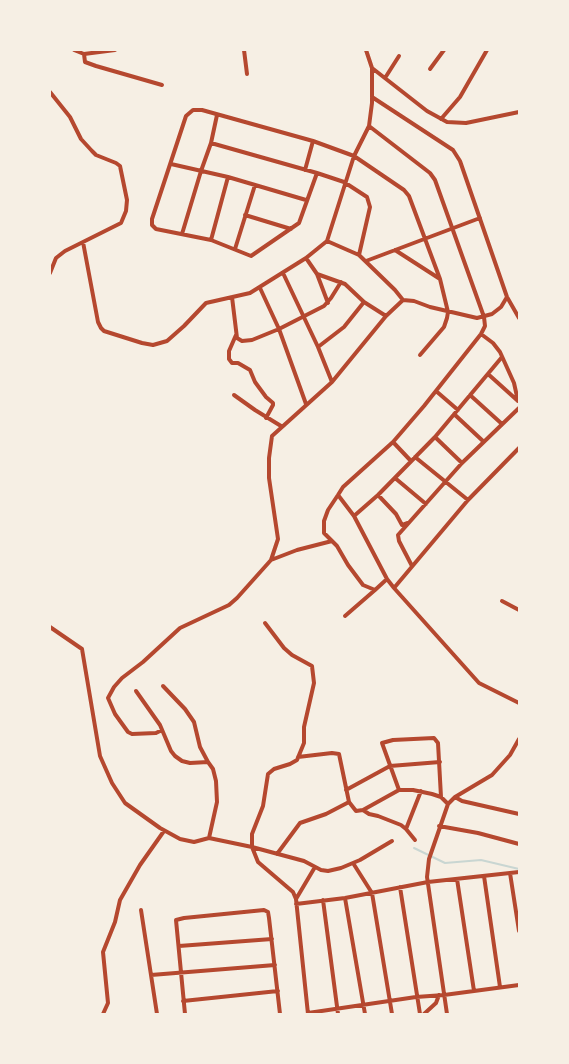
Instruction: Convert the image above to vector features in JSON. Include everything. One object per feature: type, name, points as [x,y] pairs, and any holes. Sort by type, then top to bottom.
[{"type":"street","points":[[74,50],[84,54],[114,50]]},
{"type":"street","points":[[244,50],[247,74]]},
{"type":"street","points":[[83,242],[98,322],[104,331],[142,343],[159,344],[167,341],[206,303],[250,293],[306,258],[327,241],[344,182],[369,126],[372,68],[366,50]]},
{"type":"street","points":[[430,69],[444,50]]},
{"type":"street","points":[[441,119],[460,97],[487,50]]},
{"type":"street","points":[[84,54],[84,60],[87,63],[162,85]]},
{"type":"street","points":[[385,78],[400,56]]},
{"type":"street","points":[[372,68],[427,111],[441,119],[455,123],[466,123],[519,112]]},
{"type":"street","points":[[50,92],[70,117],[81,139],[92,151],[101,158],[116,163],[122,170],[127,200],[126,211],[121,223],[65,251],[56,258],[50,272]]},
{"type":"street","points":[[372,97],[452,150],[460,161],[508,297],[519,318]]},
{"type":"street","points":[[316,173],[301,218],[296,226],[251,256],[211,240],[156,229],[152,222],[186,116],[193,110],[202,110],[313,141],[354,156],[404,190],[409,196],[440,279],[448,312],[444,327],[420,355]]},
{"type":"street","points":[[182,234],[218,116]]},
{"type":"street","points":[[369,126],[430,173],[438,187],[484,317],[485,326],[481,334],[436,391],[393,442],[343,488],[328,510],[324,521],[324,533],[337,546],[359,582],[363,586],[375,590]]},
{"type":"street","points":[[305,170],[313,141]]},
{"type":"street","points":[[211,143],[344,182],[367,196],[370,204],[360,256]]},
{"type":"street","points":[[171,164],[228,177],[306,200]]},
{"type":"street","points":[[211,240],[228,177]]},
{"type":"street","points":[[235,249],[255,185]]},
{"type":"street","points":[[245,215],[291,229]]},
{"type":"street","points":[[366,261],[480,218]]},
{"type":"street","points":[[327,241],[360,256],[403,300],[414,301],[470,317],[484,317],[501,307],[508,297]]},
{"type":"street","points":[[395,250],[440,279]]},
{"type":"street","points":[[306,258],[318,274],[328,303]]},
{"type":"street","points":[[283,273],[332,382]]},
{"type":"street","points":[[318,274],[340,282],[364,302],[386,316]]},
{"type":"street","points":[[236,335],[240,340],[252,340],[279,329],[328,303],[340,282]]},
{"type":"street","points":[[260,288],[279,329],[306,404]]},
{"type":"street","points":[[232,297],[236,335],[229,351],[230,362],[238,363],[250,370],[255,382],[273,403],[266,418]]},
{"type":"street","points":[[162,730],[156,733],[132,734],[128,732],[115,714],[108,698],[114,687],[122,678],[185,625],[229,605],[271,560],[276,547],[278,533],[272,502],[269,458],[272,436],[332,382],[386,316],[403,300]]},
{"type":"street","points":[[318,348],[344,327],[364,302]]},
{"type":"street","points":[[481,334],[493,343],[502,357],[514,383],[518,402]]},
{"type":"street","points":[[354,516],[378,495],[435,437],[502,357]]},
{"type":"street","points":[[488,374],[518,402]]},
{"type":"street","points":[[436,391],[458,410]]},
{"type":"street","points":[[234,394],[266,418],[281,426]]},
{"type":"street","points":[[470,395],[502,424]]},
{"type":"street","points":[[412,566],[398,535],[462,463],[519,408]]},
{"type":"street","points":[[454,414],[484,442]]},
{"type":"street","points":[[435,437],[462,463]]},
{"type":"street","points":[[393,442],[411,461]]},
{"type":"street","points":[[394,588],[468,500],[519,448]]},
{"type":"street","points":[[415,457],[468,500]]},
{"type":"street","points":[[395,478],[426,504]]},
{"type":"street","points":[[338,495],[354,516],[387,579],[394,588],[479,683],[519,703]]},
{"type":"street","points":[[378,495],[396,514],[402,525],[407,523]]},
{"type":"street","points":[[271,560],[297,550],[332,541]]},
{"type":"street","points":[[345,616],[387,579]]},
{"type":"street","points":[[502,601],[519,610]]},
{"type":"street","points":[[265,623],[284,648],[313,668],[314,683],[304,727],[304,743],[298,757],[293,762],[268,774],[263,806],[252,834],[252,847],[258,862],[286,884],[293,892],[296,902],[308,1014],[338,1012],[416,997],[519,985]]},
{"type":"street","points":[[50,627],[78,646],[84,655],[100,756],[112,783],[125,803],[164,831],[180,839],[194,842],[208,838],[252,847],[304,861],[328,871],[354,863],[392,841]]},
{"type":"street","points":[[163,686],[185,709],[194,722],[200,747],[213,769],[217,796],[208,838]]},
{"type":"street","points":[[136,691],[162,730],[175,756],[182,761],[208,762]]},
{"type":"street","points":[[399,790],[382,742],[436,739],[440,762],[440,797]]},
{"type":"street","points":[[447,1014],[442,995],[428,882],[429,859],[448,804],[455,797],[492,775],[510,756],[519,739]]},
{"type":"street","points":[[298,757],[332,753],[339,754],[349,802],[356,811],[363,810],[399,790],[421,791],[440,797],[448,804]]},
{"type":"street","points":[[346,790],[390,766],[440,762]]},
{"type":"street","points":[[406,828],[421,791]]},
{"type":"street","points":[[455,797],[462,801],[519,814]]},
{"type":"street","points":[[277,854],[300,823],[326,814],[349,802]]},
{"type":"street","points":[[363,810],[406,828],[415,840]]},
{"type":"street","points":[[439,826],[478,833],[519,844]]},
{"type":"street","points":[[103,1014],[108,1003],[103,952],[115,922],[120,900],[140,865],[164,831]]},
{"type":"street","points":[[354,863],[372,893],[392,1014]]},
{"type":"street","points":[[296,902],[315,867]]},
{"type":"street","points":[[296,902],[345,898],[428,882],[519,872]]},
{"type":"street","points":[[510,873],[519,931]]},
{"type":"street","points":[[484,876],[500,987]]},
{"type":"street","points":[[457,879],[474,991]]},
{"type":"street","points":[[400,887],[420,1014]]},
{"type":"street","points":[[345,898],[365,1014]]},
{"type":"street","points":[[323,900],[338,1012]]},
{"type":"street","points":[[141,910],[157,1014]]},
{"type":"street","points":[[185,1014],[176,922],[178,919],[264,910],[268,914],[272,938],[280,1014]]},
{"type":"street","points":[[179,946],[272,938]]},
{"type":"street","points":[[151,975],[275,965]]},
{"type":"street","points":[[183,1001],[278,991]]},
{"type":"street","points":[[424,1014],[436,1004],[442,995]]},
{"type":"waterway","points":[[414,848],[445,863],[481,860],[519,869]]}]
